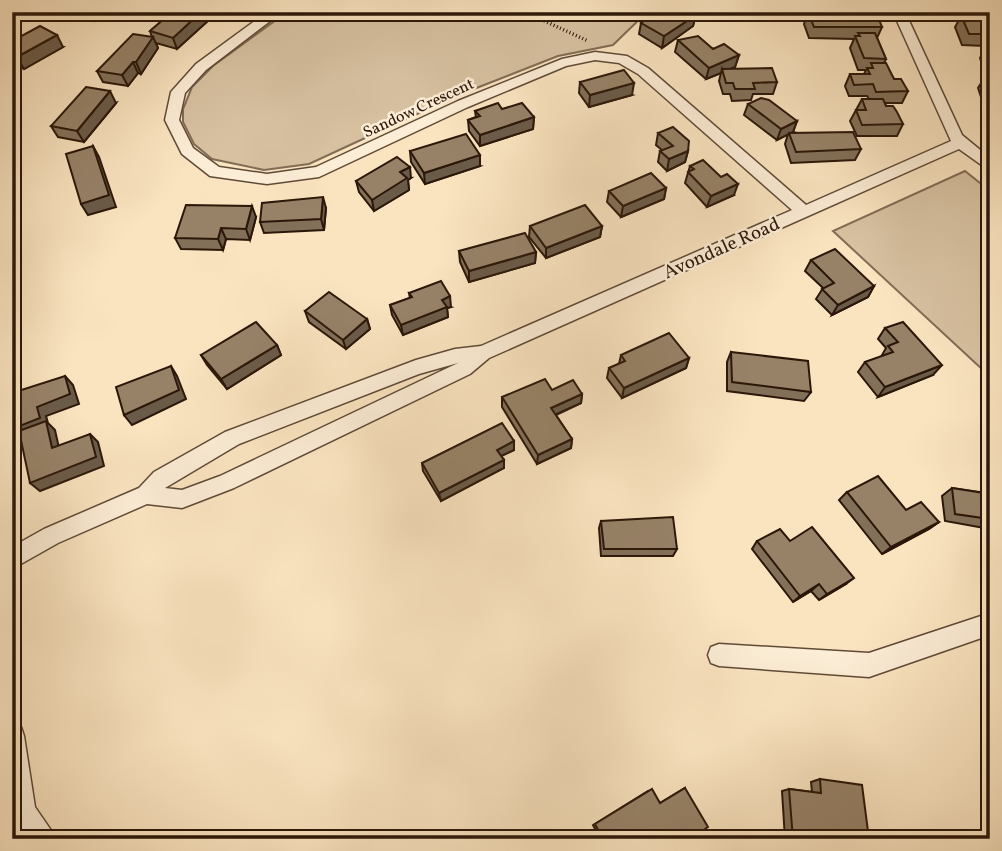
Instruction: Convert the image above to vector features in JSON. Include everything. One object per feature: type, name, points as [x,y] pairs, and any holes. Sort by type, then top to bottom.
[{"type":"street","points":[[12,21],[29,12]]},
{"type":"street","name":"Sandow Crescent","points":[[276,12],[201,67],[178,92],[172,120],[187,151],[215,172],[267,179],[319,172],[463,104],[562,63],[595,56],[622,59]]},
{"type":"street","points":[[899,12],[960,143],[990,166]]},
{"type":"street","points":[[622,59],[643,71],[803,211]]},
{"type":"street","name":"Avondale Road","points":[[146,495],[181,499],[228,482],[464,369],[484,353],[960,143]]},
{"type":"street","name":"Avondale Road","points":[[12,559],[51,537],[146,495],[161,478],[190,459],[232,438],[416,367],[455,356],[484,353]]},
{"type":"street","points":[[719,655],[869,665],[990,624]]},
{"type":"street","points":[[12,736],[18,815],[44,839]]},
{"type":"path","points":[[525,12],[622,59]]},
{"type":"shaded area","points":[[287,12],[647,12],[613,45],[558,56],[456,96],[309,164],[264,170],[212,159],[194,144],[183,122],[183,109],[192,87],[213,66]]},
{"type":"shaded area","points":[[965,171],[990,191],[990,367],[984,371],[833,231]]},
{"type":"building","points":[[172,12],[201,12],[173,38],[150,31]]},
{"type":"building","points":[[663,12],[690,12],[696,15],[664,36],[641,23],[652,15],[657,18]]},
{"type":"building","points":[[808,12],[878,17],[882,27],[814,27]]},
{"type":"building","points":[[961,15],[982,16],[990,34],[969,34]]},
{"type":"building","points":[[40,26],[57,35],[17,57],[12,54],[12,41]]},
{"type":"building","points":[[858,33],[875,33],[886,59],[864,58],[855,36],[860,36]]},
{"type":"building","points":[[133,34],[153,37],[136,62],[122,75],[97,71]]},
{"type":"building","points":[[698,36],[713,49],[724,44],[739,55],[709,68],[678,40]]},
{"type":"building","points":[[871,63],[886,63],[894,79],[901,79],[908,91],[876,92],[873,84],[854,85],[850,74],[870,74],[867,68],[873,68]]},
{"type":"building","points":[[772,68],[777,82],[753,83],[755,89],[735,89],[733,83],[726,83],[722,69]]},
{"type":"building","points":[[624,70],[634,83],[590,95],[580,82]]},
{"type":"building","points":[[985,77],[990,77],[990,90]]},
{"type":"building","points":[[86,87],[110,91],[77,131],[51,126]]},
{"type":"building","points":[[761,98],[769,100],[797,121],[781,129],[748,104]]},
{"type":"building","points":[[862,99],[883,99],[886,106],[893,106],[903,124],[862,125],[856,110],[866,110]]},
{"type":"building","points":[[498,103],[502,109],[522,103],[534,117],[480,135],[468,120],[480,116],[475,111]]},
{"type":"building","points":[[673,127],[689,141],[688,151],[669,159],[660,151],[673,146],[658,133]]},
{"type":"building","points":[[853,132],[861,149],[796,152],[789,133]]},
{"type":"building","points":[[466,134],[480,155],[424,173],[410,151]]},
{"type":"building","points":[[93,146],[109,195],[81,204],[66,154]]},
{"type":"building","points":[[397,157],[410,167],[400,172],[407,178],[372,200],[356,181]]},
{"type":"building","points":[[703,160],[721,177],[727,174],[738,184],[711,196],[688,172],[694,169],[690,166]]},
{"type":"building","points":[[651,173],[666,188],[623,206],[609,191]]},
{"type":"building","points":[[323,197],[321,219],[260,222],[262,203]]},
{"type":"building","points":[[186,205],[252,206],[246,229],[221,228],[218,239],[175,238]]},
{"type":"building","points":[[585,205],[602,226],[546,248],[530,226]]},
{"type":"building","points":[[525,233],[536,252],[469,271],[459,251]]},
{"type":"building","points":[[835,249],[874,286],[838,305],[822,289],[834,283],[811,260]]},
{"type":"building","points":[[441,281],[450,296],[442,300],[447,307],[401,325],[390,305],[412,297],[409,293]]},
{"type":"building","points":[[329,292],[367,319],[343,340],[305,311]]},
{"type":"building","points":[[256,322],[277,345],[221,379],[201,355]]},
{"type":"building","points":[[903,322],[942,365],[885,387],[865,362],[893,352],[888,346],[898,342],[885,328]]},
{"type":"building","points":[[669,333],[689,358],[624,388],[609,368],[625,361],[621,355]]},
{"type":"building","points":[[731,352],[808,361],[811,392],[732,382]]},
{"type":"building","points":[[171,366],[179,390],[124,415],[116,387]]},
{"type":"building","points":[[65,376],[70,394],[37,407],[40,418],[12,429],[12,393]]},
{"type":"building","points":[[545,379],[552,390],[573,380],[582,394],[551,408],[572,439],[538,455],[502,397]]},
{"type":"building","points":[[46,421],[52,448],[90,434],[96,457],[30,483],[19,431]]},
{"type":"building","points":[[502,423],[514,441],[497,450],[504,460],[439,493],[422,463]]},
{"type":"building","points":[[878,476],[906,510],[921,502],[939,522],[891,547],[847,492]]},
{"type":"building","points":[[952,488],[990,494],[990,519],[955,514]]},
{"type":"building","points":[[673,517],[677,549],[604,549],[601,521]]},
{"type":"building","points":[[812,527],[854,578],[827,594],[819,584],[800,596],[757,541],[780,529],[790,541]]},
{"type":"building","points":[[820,779],[862,785],[869,839],[793,839],[789,789],[821,793]]},
{"type":"building","points":[[685,788],[708,827],[690,839],[603,839],[595,824],[652,789],[660,803]]}]
